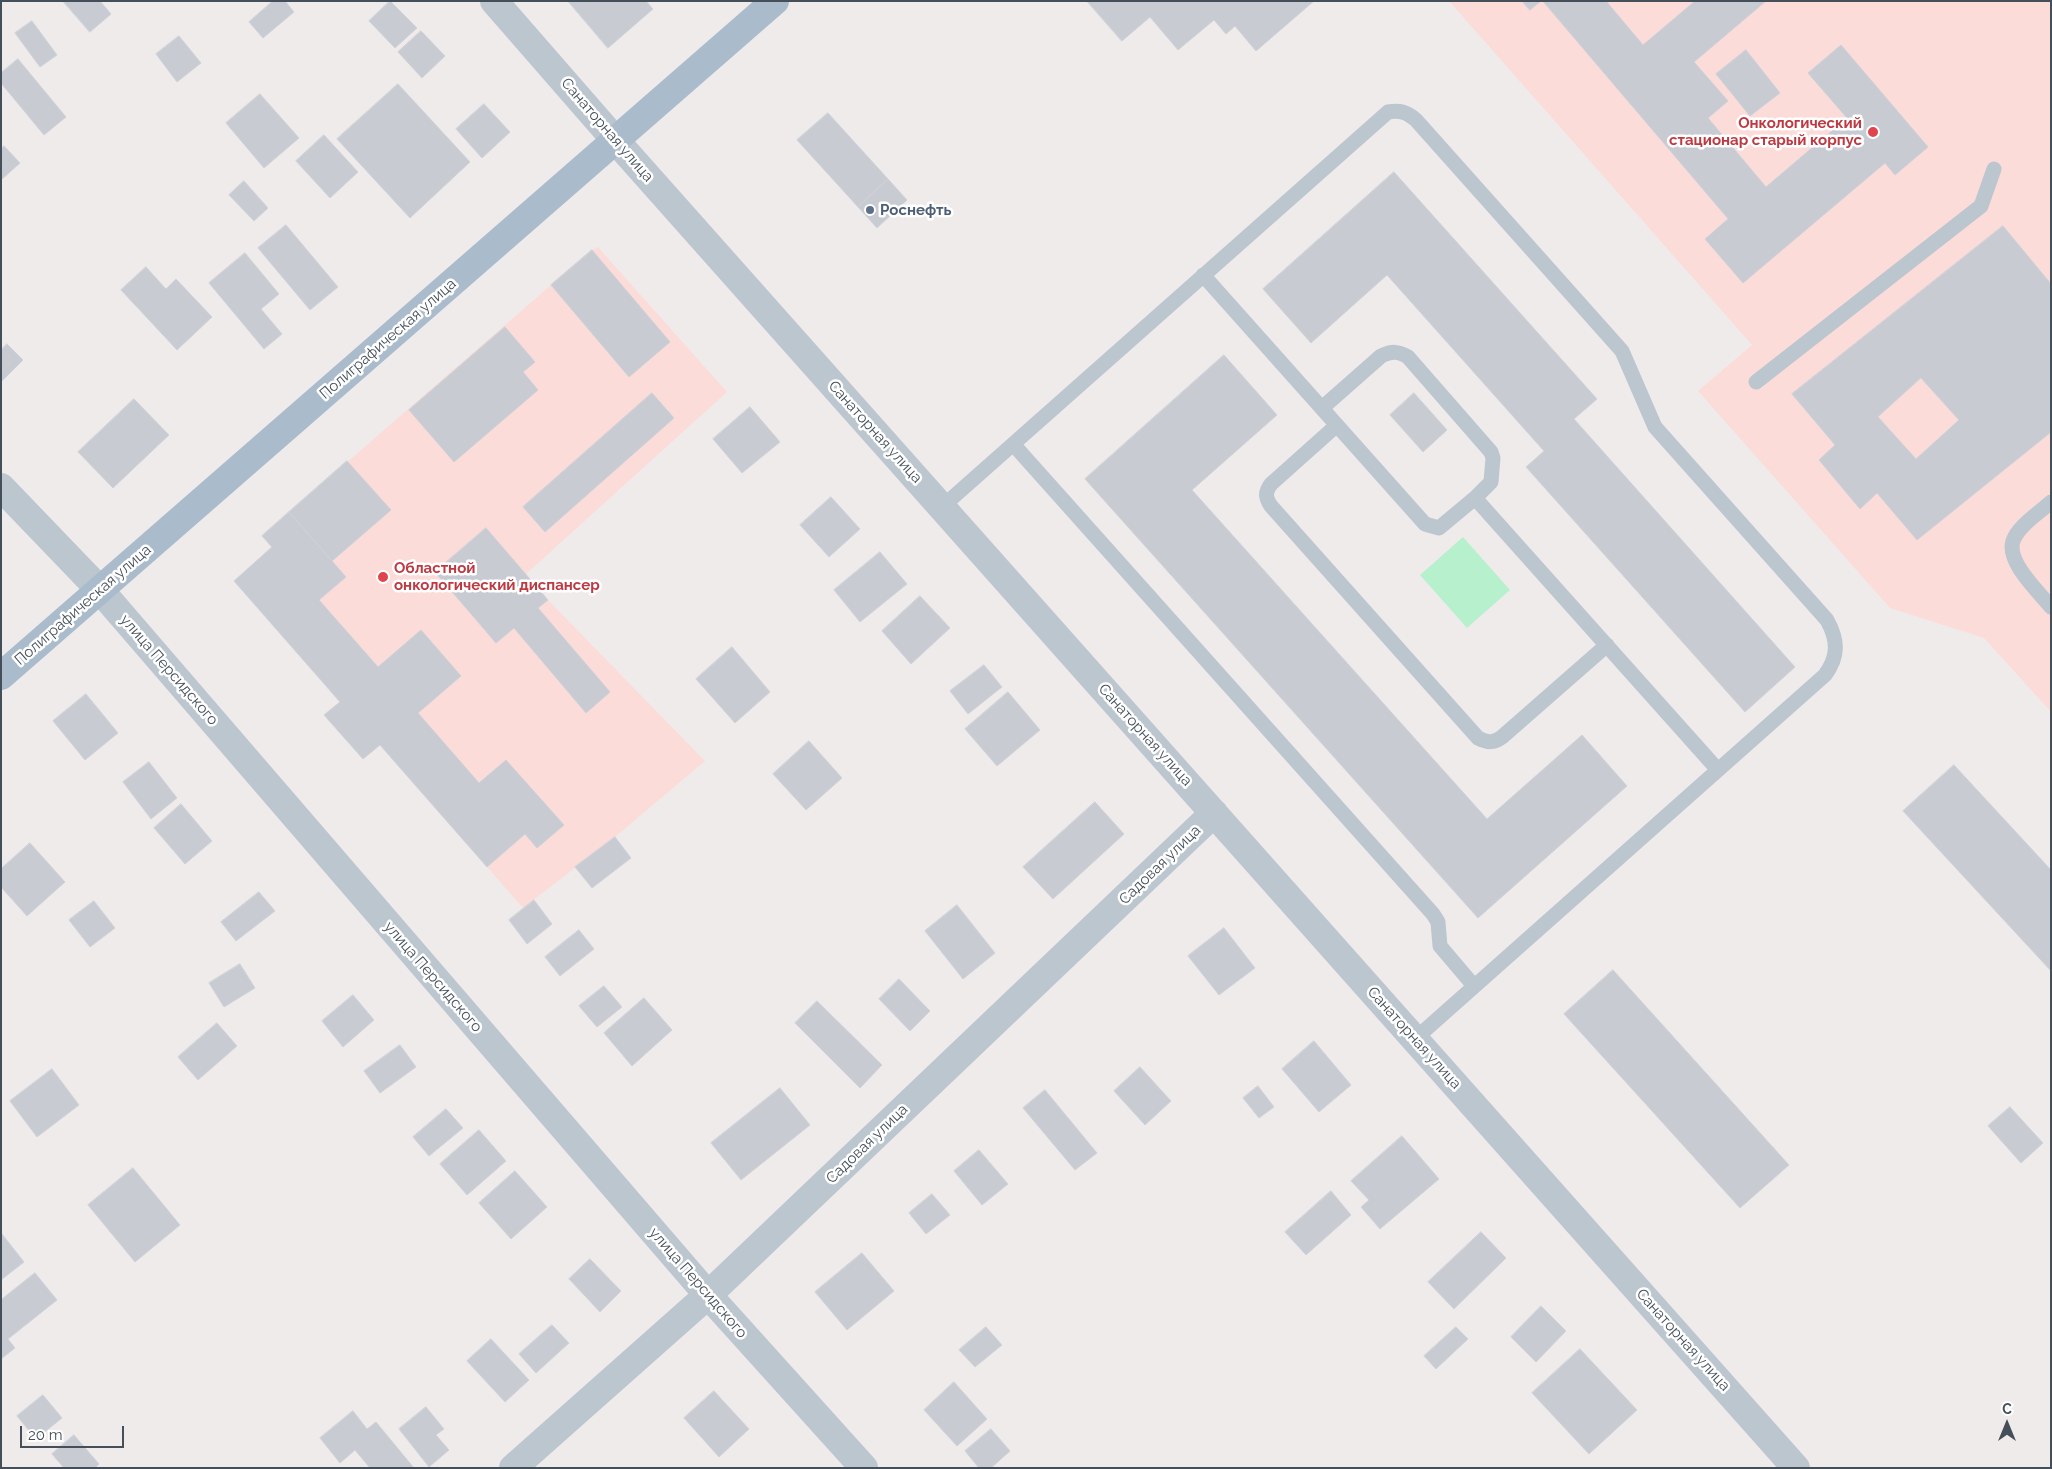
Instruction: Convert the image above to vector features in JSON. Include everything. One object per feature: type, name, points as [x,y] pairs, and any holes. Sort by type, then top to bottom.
[{"type":"main road","name":"Полиграфическая улица","points":[[1,676],[775,1]]},
{"type":"street","name":"Санаторная улица","points":[[494,1],[1796,1468]]},
{"type":"street","name":"улица Персидского","points":[[1,487],[100,590],[708,1296],[864,1468]]},
{"type":"street","name":"Садовая улица","points":[[514,1468],[708,1296],[1214,813]]},
{"type":"lane","points":[[942,508],[1388,112],[1408,113],[1416,120],[1622,351],[1654,427],[1828,620],[1833,631],[1836,646],[1833,664],[1825,674],[1718,770],[1415,1039]]},
{"type":"lane","points":[[1756,382],[1981,206],[1994,169]]},
{"type":"lane","points":[[1203,275],[1337,425],[1426,524],[1430,527],[1439,528],[1446,524],[1491,482],[1493,458],[1491,452],[1408,357],[1399,352],[1389,352],[1381,356],[1322,408]]},
{"type":"lane","points":[[1337,425],[1271,484],[1266,490],[1266,498],[1271,506],[1478,738],[1485,742],[1495,742],[1502,737],[1607,644]]},
{"type":"lane","points":[[1013,444],[1433,914],[1438,922],[1440,946],[1474,986]]},
{"type":"lane","points":[[1476,498],[1718,770]]},
{"type":"lane","points":[[2051,502],[2021,529],[2012,542],[2013,559],[2051,607]]},
{"type":"shaded area","points":[[1449,1],[2051,1],[2051,712],[1984,638],[1890,608],[1698,391],[1752,345]]},
{"type":"shaded area","name":"Областной онкологический диспансер","points":[[598,247],[727,392],[526,574],[548,600],[705,761],[615,837],[523,908],[380,745],[363,759],[324,715],[340,701],[234,581],[271,547],[262,536],[551,285]]},
{"type":"green space","points":[[1463,537],[1510,590],[1467,628],[1420,575]]},
{"type":"building","points":[[63,1],[100,1],[111,14],[90,32]]},
{"type":"building","points":[[273,1],[285,1],[294,12],[263,38],[249,22]]},
{"type":"building","points":[[390,1],[417,28],[395,48],[369,21]]},
{"type":"building","points":[[568,1],[646,1],[653,9],[608,48]]},
{"type":"building","points":[[1087,1],[1314,1],[1256,51],[1235,26],[1226,34],[1214,20],[1178,50],[1150,17],[1122,41]]},
{"type":"building","points":[[1522,1],[1541,1],[1530,10]]},
{"type":"building","name":"Онкологический стационар старый корпус","points":[[1543,1],[1606,1],[1643,45],[1695,1],[1766,1],[1694,62],[1728,101],[1708,118],[1766,187],[1847,118],[1808,73],[1841,45],[1928,147],[1895,175],[1885,163],[1743,283],[1705,239],[1728,219]]},
{"type":"building","points":[[32,21],[57,55],[40,67],[15,33]]},
{"type":"building","points":[[421,31],[445,56],[422,78],[398,52]]},
{"type":"building","points":[[179,36],[201,63],[177,82],[156,54]]},
{"type":"building","points":[[1746,50],[1780,93],[1750,116],[1716,74]]},
{"type":"building","points":[[18,59],[66,117],[44,135],[1,83],[1,73]]},
{"type":"building","points":[[398,84],[470,162],[410,218],[337,139]]},
{"type":"building","points":[[260,94],[299,138],[264,168],[226,123]]},
{"type":"building","points":[[484,104],[510,132],[482,158],[456,129]]},
{"type":"building","points":[[828,113],[888,179],[858,207],[797,140]]},
{"type":"building","points":[[324,135],[358,172],[330,198],[296,161]]},
{"type":"building","points":[[4,146],[20,163],[1,180],[1,149]]},
{"type":"building","points":[[1394,172],[1597,399],[1574,419],[1795,667],[1745,712],[1526,467],[1544,451],[1387,275],[1311,343],[1263,289]]},
{"type":"building","points":[[888,179],[907,200],[877,228],[858,207]]},
{"type":"building","points":[[244,181],[268,208],[254,221],[229,195]]},
{"type":"building","points":[[286,225],[338,287],[310,310],[258,248]]},
{"type":"building","points":[[2003,226],[2051,284],[2051,432],[1917,540],[1877,493],[1860,509],[1819,460],[1835,445],[1792,394]],"holes":[[[1921,378],[1959,420],[1916,459],[1878,417]]]},
{"type":"building","points":[[592,250],[670,342],[629,377],[551,285]]},
{"type":"building","points":[[245,253],[279,294],[261,309],[282,334],[264,349],[209,283]]},
{"type":"building","points":[[146,267],[166,289],[176,279],[212,317],[177,350],[121,290]]},
{"type":"building","points":[[505,327],[535,362],[523,372],[538,390],[454,462],[409,410]]},
{"type":"building","points":[[7,344],[23,360],[1,382],[1,350]]},
{"type":"building","points":[[1224,355],[1277,415],[1192,490],[1487,819],[1582,735],[1627,786],[1478,918],[1085,479]]},
{"type":"building","points":[[652,393],[674,418],[545,532],[523,507]]},
{"type":"building","points":[[1414,393],[1447,430],[1423,452],[1390,415]]},
{"type":"building","points":[[134,399],[169,435],[113,488],[78,452]]},
{"type":"building","points":[[750,407],[780,442],[742,473],[713,439]]},
{"type":"building","points":[[347,461],[391,510],[332,561],[289,512]]},
{"type":"building","points":[[831,497],[860,529],[829,557],[800,525]]},
{"type":"building","points":[[289,512],[346,577],[319,600],[378,667],[421,630],[461,676],[418,713],[479,783],[506,760],[564,825],[537,848],[525,834],[487,867],[380,745],[363,759],[324,715],[340,702],[234,581],[272,547],[262,536]]},
{"type":"building","points":[[486,528],[548,600],[538,608],[610,692],[586,713],[514,628],[496,643],[435,572]]},
{"type":"building","points":[[880,552],[907,584],[860,622],[834,590]]},
{"type":"building","points":[[920,596],[950,628],[911,664],[882,631]]},
{"type":"building","points":[[732,647],[770,692],[735,723],[696,679]]},
{"type":"building","points":[[984,665],[1002,687],[968,714],[950,691]]},
{"type":"building","points":[[1008,692],[1040,730],[997,766],[965,729]]},
{"type":"building","points":[[86,694],[118,733],[85,760],[53,721]]},
{"type":"building","points":[[809,741],[842,778],[806,810],[773,774]]},
{"type":"building","points":[[149,762],[177,798],[151,819],[123,782]]},
{"type":"building","points":[[1954,765],[2051,870],[2051,971],[1903,811]]},
{"type":"building","points":[[1095,802],[1124,834],[1053,899],[1023,867]]},
{"type":"building","points":[[181,804],[212,841],[185,864],[154,828]]},
{"type":"building","points":[[615,837],[631,858],[592,888],[575,867]]},
{"type":"building","points":[[30,843],[65,882],[27,916],[1,887],[1,869]]},
{"type":"building","points":[[259,892],[275,911],[236,941],[221,922]]},
{"type":"building","points":[[534,900],[552,924],[527,944],[509,920]]},
{"type":"building","points":[[94,901],[115,928],[90,947],[69,920]]},
{"type":"building","points":[[957,905],[995,953],[963,979],[925,931]]},
{"type":"building","points":[[1224,928],[1255,968],[1219,995],[1188,956]]},
{"type":"building","points":[[579,930],[594,949],[560,976],[545,957]]},
{"type":"building","points":[[240,964],[255,988],[224,1007],[209,983]]},
{"type":"building","points":[[1613,970],[1789,1165],[1740,1208],[1564,1014]]},
{"type":"building","points":[[899,979],[930,1011],[910,1031],[879,999]]},
{"type":"building","points":[[604,986],[622,1007],[597,1027],[579,1006]]},
{"type":"building","points":[[353,995],[374,1020],[343,1047],[322,1021]]},
{"type":"building","points":[[644,998],[672,1030],[632,1066],[604,1033]]},
{"type":"building","points":[[817,1001],[882,1065],[860,1088],[795,1023]]},
{"type":"building","points":[[217,1023],[237,1046],[198,1080],[178,1057]]},
{"type":"building","points":[[1314,1041],[1351,1085],[1319,1112],[1282,1069]]},
{"type":"building","points":[[400,1045],[416,1067],[380,1093],[364,1071]]},
{"type":"building","points":[[1140,1067],[1171,1101],[1145,1125],[1114,1091]]},
{"type":"building","points":[[52,1069],[79,1105],[37,1137],[10,1101]]},
{"type":"building","points":[[1258,1086],[1274,1107],[1259,1118],[1243,1098]]},
{"type":"building","points":[[780,1088],[810,1125],[741,1180],[711,1143]]},
{"type":"building","points":[[1045,1090],[1097,1153],[1075,1170],[1023,1108]]},
{"type":"building","points":[[2010,1107],[2043,1143],[2021,1163],[1988,1126]]},
{"type":"building","points":[[446,1109],[463,1128],[429,1156],[413,1137]]},
{"type":"building","points":[[479,1130],[506,1161],[467,1195],[440,1164]]},
{"type":"building","points":[[1402,1136],[1439,1179],[1380,1229],[1361,1207],[1369,1200],[1351,1181]]},
{"type":"building","points":[[979,1150],[1008,1184],[982,1205],[954,1171]]},
{"type":"building","points":[[133,1168],[180,1225],[135,1262],[88,1205]]},
{"type":"building","points":[[515,1171],[547,1207],[511,1239],[479,1203]]},
{"type":"building","points":[[1331,1191],[1351,1215],[1306,1255],[1285,1232]]},
{"type":"building","points":[[932,1194],[950,1215],[926,1234],[909,1213]]},
{"type":"building","points":[[1481,1232],[1506,1258],[1454,1309],[1428,1282]]},
{"type":"building","points":[[1,1235],[24,1262],[1,1280]]},
{"type":"building","points":[[862,1253],[894,1291],[847,1330],[815,1292]]},
{"type":"building","points":[[590,1259],[621,1291],[600,1312],[569,1279]]},
{"type":"building","points":[[35,1273],[57,1300],[8,1339],[15,1348],[1,1359],[1,1300]]},
{"type":"building","points":[[1541,1306],[1566,1331],[1536,1362],[1511,1337]]},
{"type":"building","points":[[552,1325],[569,1343],[536,1373],[519,1354]]},
{"type":"building","points":[[986,1327],[1002,1345],[975,1367],[959,1350]]},
{"type":"building","points":[[1456,1327],[1468,1339],[1436,1369],[1424,1356]]},
{"type":"building","points":[[491,1339],[529,1380],[505,1402],[467,1361]]},
{"type":"building","points":[[1580,1349],[1637,1410],[1589,1454],[1532,1393]]},
{"type":"building","points":[[954,1382],[987,1419],[957,1446],[924,1410]]},
{"type":"building","points":[[714,1391],[749,1429],[719,1457],[684,1418]]},
{"type":"building","points":[[43,1395],[62,1418],[36,1439],[17,1416]]},
{"type":"building","points":[[426,1407],[444,1429],[436,1435],[449,1450],[429,1467],[399,1429]]},
{"type":"building","points":[[353,1411],[367,1429],[376,1422],[414,1468],[370,1468],[355,1450],[340,1463],[320,1438]]},
{"type":"building","points":[[991,1429],[1010,1451],[991,1468],[979,1468],[965,1451]]},
{"type":"building","points":[[74,1435],[99,1464],[95,1468],[64,1468],[52,1454]]},
{"type":"place","name":"Онкологический стационар старый корпус","points":[[1873,132]]},
{"type":"place","name":"Роснефть","points":[[870,210]]},
{"type":"place","name":"Областной онкологический диспансер","points":[[383,577]]}]
